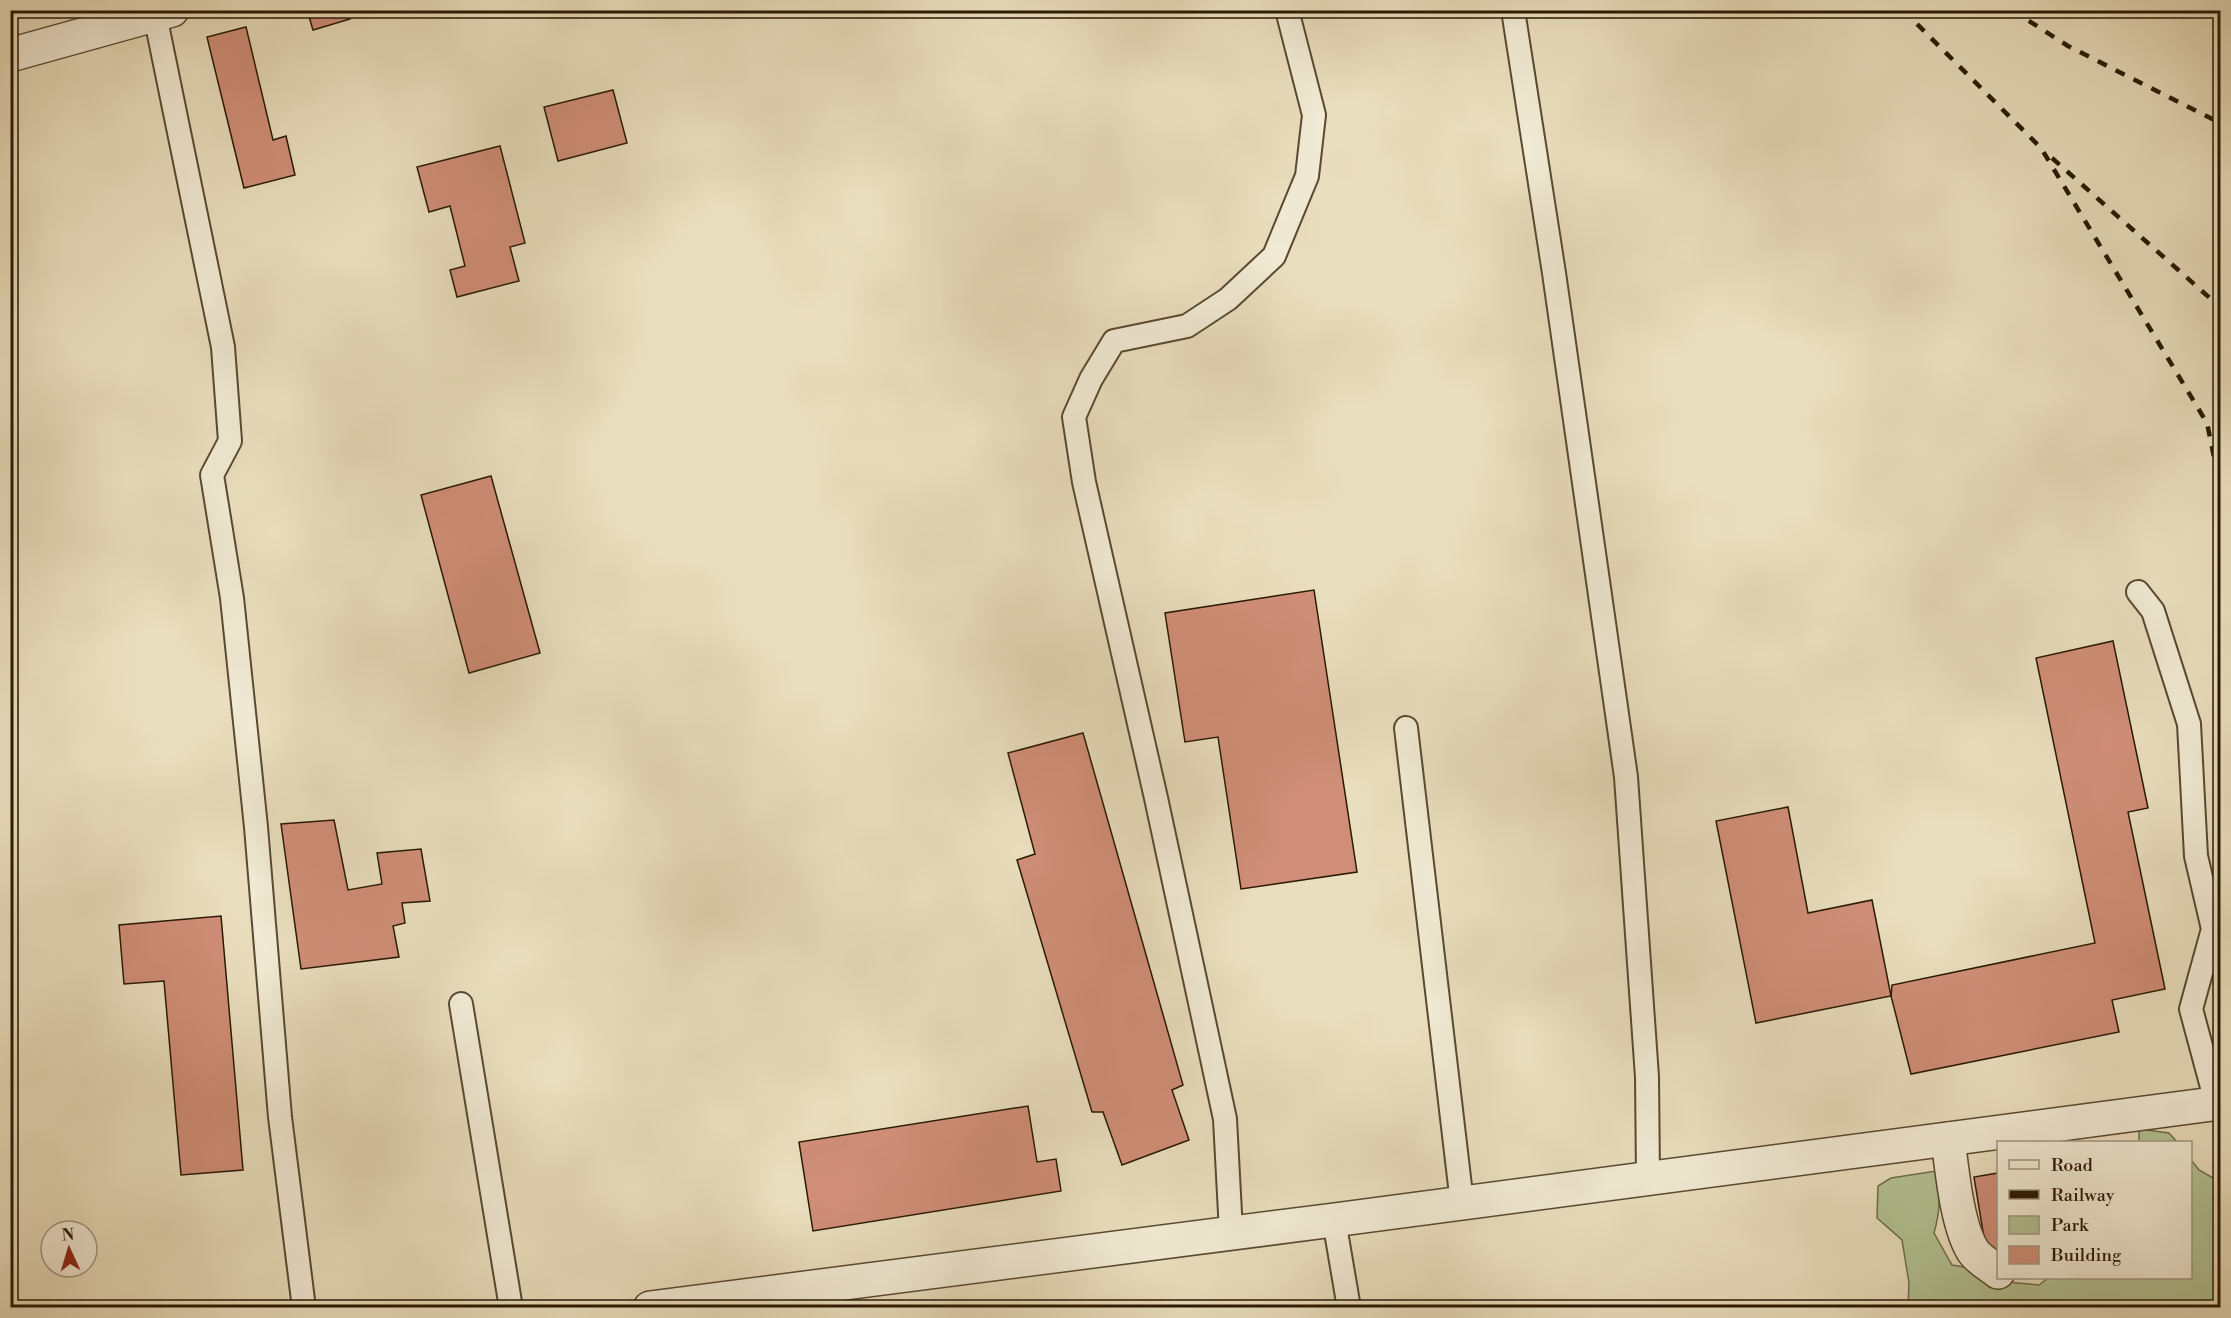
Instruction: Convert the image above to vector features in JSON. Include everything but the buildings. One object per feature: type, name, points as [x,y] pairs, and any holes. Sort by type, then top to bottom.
[{"type":"street","points":[[10,55],[163,13]]},
{"type":"street","points":[[650,1308],[1334,1220],[2218,1102]]},
{"type":"street","points":[[1948,1139],[1952,1174],[1965,1234],[1974,1254],[1997,1271]]},
{"type":"lane","points":[[1231,1232],[1225,1119],[1156,798],[1084,482],[1074,417],[1091,379],[1114,341],[1187,326],[1228,299],[1274,256],[1307,176],[1314,115],[1287,10]]},
{"type":"lane","points":[[1513,10],[1552,261],[1626,777],[1647,1077],[1648,1178]]},
{"type":"lane","points":[[163,13],[223,347],[230,441],[212,475],[232,598],[256,827],[280,1117],[304,1308]]},
{"type":"lane","points":[[2138,592],[2153,611],[2189,724],[2196,856],[2213,929],[2191,1009],[2218,1102]]},
{"type":"lane","points":[[1406,728],[1462,1203]]},
{"type":"lane","points":[[461,1004],[511,1308]]},
{"type":"lane","points":[[1334,1220],[1349,1308]]},
{"type":"green space","points":[[2139,1129],[2169,1133],[2176,1141],[2139,1141]]},
{"type":"green space","points":[[2192,1161],[2199,1170],[2220,1182],[2220,1307],[1908,1307],[1909,1283],[1902,1240],[1877,1218],[1878,1186],[1891,1178],[1936,1171],[1939,1203],[1934,1233],[1952,1265],[1982,1270],[1997,1281],[2039,1285],[2047,1279],[2192,1279]]},
{"type":"railway","points":[[1903,10],[2041,148],[2207,423],[2220,486]]},
{"type":"railway","points":[[2012,10],[2068,46],[2220,123]]},
{"type":"railway","points":[[2052,158],[2220,307]]}]
